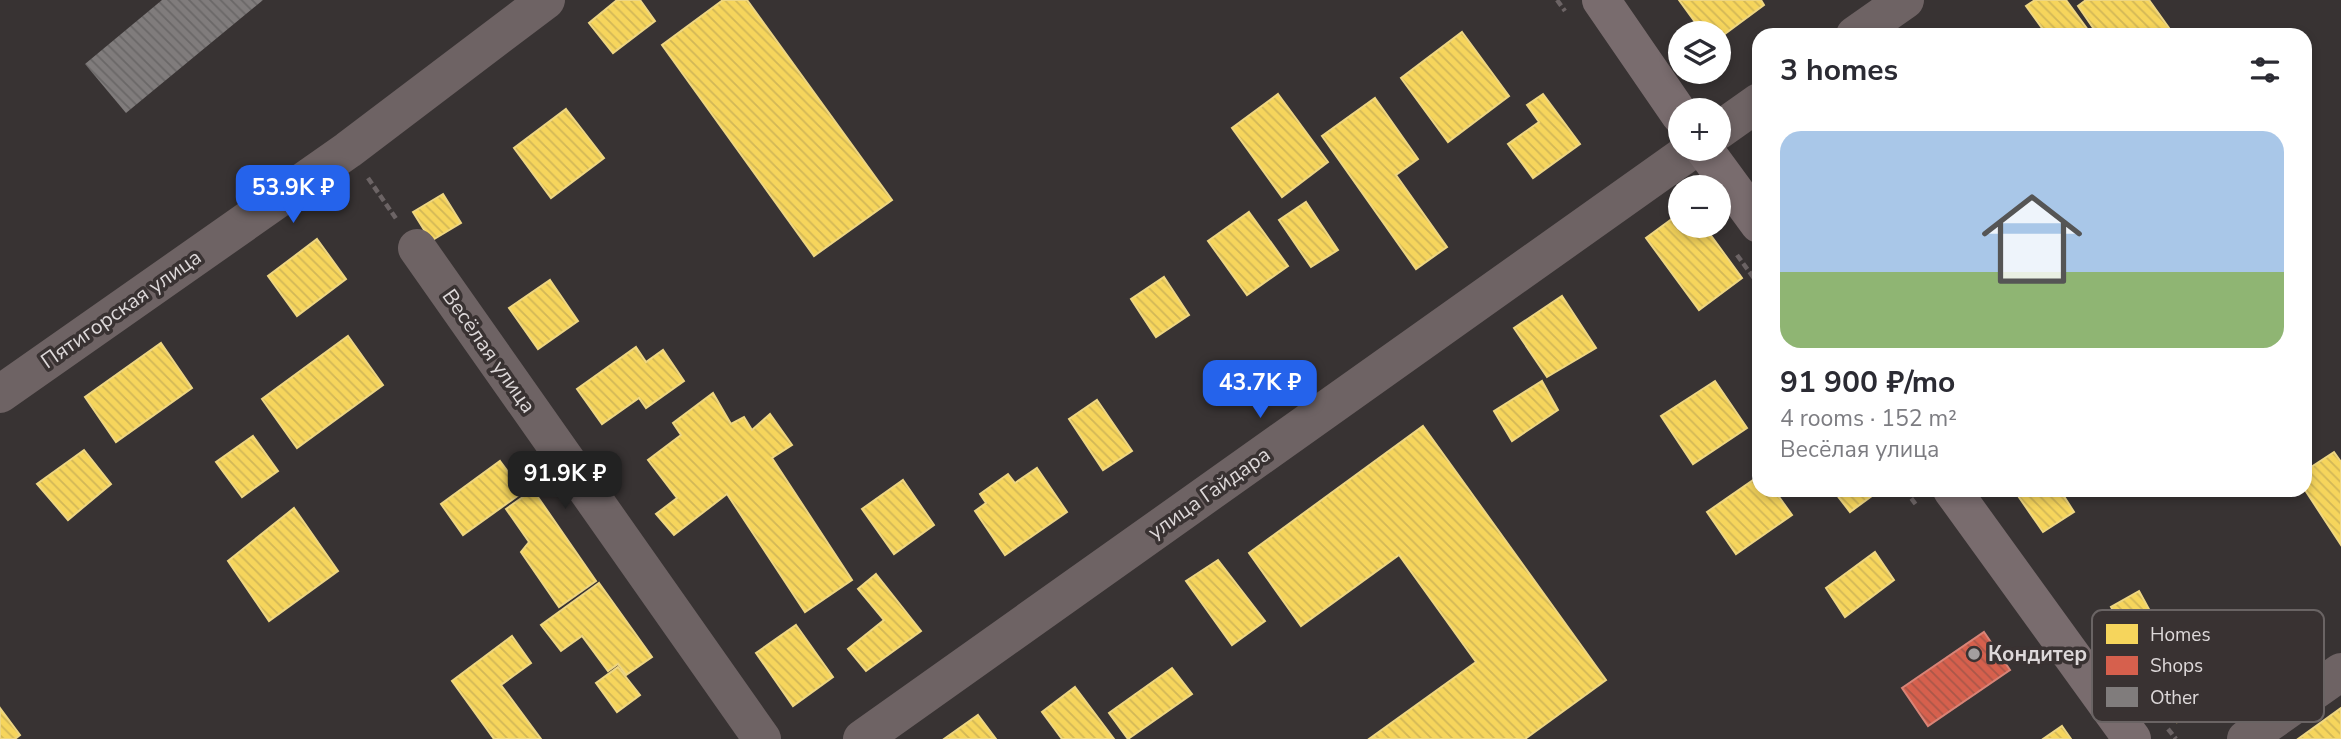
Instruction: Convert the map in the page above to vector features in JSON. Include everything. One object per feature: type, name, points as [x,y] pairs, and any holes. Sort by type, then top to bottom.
[{"type":"main road","points":[[1601,0],[1669,98]]},
{"type":"main road","points":[[1713,161],[1752,214]]},
{"type":"main road","points":[[1957,497],[2092,683]]},
{"type":"main road","points":[[2121,722],[2133,739]]},
{"type":"street","name":"Пятигорская улица","points":[[0,394],[348,150],[546,0]]},
{"type":"street","points":[[1865,28],[1905,0]]},
{"type":"street","points":[[1731,122],[1752,107]]},
{"type":"street","name":"улица Гайдара","points":[[862,739],[1676,161]]},
{"type":"street","name":"Весёлая улица","points":[[417,248],[762,739]]},
{"type":"street","points":[[2324,684],[2341,672]]},
{"type":"street","points":[[2246,739],[2270,722]]},
{"type":"path","points":[[361,169],[417,248]]},
{"type":"building: Homes","points":[[617,0],[640,0],[655,21],[613,53],[589,23]]},
{"type":"building: Homes","points":[[723,0],[747,0],[892,200],[814,256],[662,45]]},
{"type":"building: Homes","points":[[1679,0],[1761,0],[1764,5],[1731,29],[1731,21],[1694,21]]},
{"type":"building: Homes","points":[[2035,0],[2066,0],[2087,28],[2042,28],[2026,6]]},
{"type":"building: Homes","points":[[2086,0],[2149,0],[2169,28],[2093,28],[2078,6]]},
{"type":"building: Homes","points":[[1462,32],[1509,96],[1448,142],[1401,78]]},
{"type":"building: Homes","points":[[1278,94],[1328,162],[1282,197],[1232,128]]},
{"type":"building: Homes","points":[[1543,94],[1580,144],[1533,178],[1508,144],[1539,122],[1527,105]]},
{"type":"building: Homes","points":[[1375,98],[1418,159],[1396,175],[1447,247],[1416,269],[1322,136]]},
{"type":"building: Homes","points":[[566,109],[604,158],[551,198],[514,148]]},
{"type":"building: Homes","points":[[443,194],[461,223],[431,241],[413,212]]},
{"type":"building: Homes","points":[[1306,202],[1338,250],[1311,267],[1279,220]]},
{"type":"building: Homes","points":[[1249,212],[1288,266],[1247,295],[1208,241]]},
{"type":"building: Homes","points":[[1668,222],[1668,238],[1713,238],[1742,278],[1699,310],[1646,238]]},
{"type":"building: Homes","points":[[317,239],[346,279],[297,316],[268,276]]},
{"type":"building: Homes","points":[[1164,277],[1189,315],[1156,337],[1131,299]]},
{"type":"building: Homes","points":[[550,280],[578,321],[538,349],[509,308]]},
{"type":"building: Homes","points":[[1562,296],[1596,348],[1547,377],[1514,328]]},
{"type":"building: Homes","points":[[348,336],[383,385],[297,448],[262,399]]},
{"type":"building: Homes","points":[[161,343],[192,388],[116,442],[85,397]]},
{"type":"building: Homes","points":[[636,347],[646,362],[663,350],[684,381],[646,408],[639,398],[602,424],[577,389]]},
{"type":"building: Homes","points":[[1542,381],[1558,410],[1512,441],[1494,411]]},
{"type":"building: Homes","points":[[1715,381],[1747,428],[1693,464],[1661,416]]},
{"type":"building: Homes","points":[[713,393],[731,424],[744,417],[752,430],[770,414],[792,445],[772,458],[852,580],[805,612],[727,494],[674,535],[656,514],[677,498],[648,460],[681,435],[673,423]]},
{"type":"building: Homes","points":[[1097,400],[1132,451],[1103,470],[1069,419]]},
{"type":"building: Homes","points":[[1423,426],[1606,680],[1525,739],[1369,739],[1476,662],[1399,555],[1301,626],[1249,553]]},
{"type":"building: Homes","points":[[253,436],[278,471],[242,497],[216,462]]},
{"type":"building: Homes","points":[[84,450],[111,484],[68,520],[37,484]]},
{"type":"building: Homes","points":[[2334,452],[2341,462],[2341,545],[2310,497],[2312,497],[2312,466]]},
{"type":"building: Homes","points":[[500,461],[523,492],[463,535],[441,504]]},
{"type":"building: Homes","points":[[1037,468],[1067,512],[1005,555],[975,511],[986,503],[980,494],[1008,474],[1015,483]]},
{"type":"building: Homes","points":[[903,480],[934,525],[894,554],[862,509]]},
{"type":"building: Homes","points":[[1752,481],[1752,497],[1779,497],[1792,515],[1736,554],[1707,512]]},
{"type":"building: Homes","points":[[533,490],[596,581],[559,607],[521,552],[529,542],[506,509]]},
{"type":"building: Homes","points":[[1838,497],[1870,497],[1850,512]]},
{"type":"building: Homes","points":[[2019,497],[2064,497],[2074,512],[2043,532]]},
{"type":"building: Homes","points":[[294,508],[338,571],[269,621],[228,561]]},
{"type":"building: Homes","points":[[1875,552],[1894,580],[1845,617],[1826,588]]},
{"type":"building: Homes","points":[[1218,560],[1265,621],[1232,645],[1186,581]]},
{"type":"building: Homes","points":[[876,574],[921,631],[866,671],[848,649],[884,620],[858,589]]},
{"type":"building: Homes","points":[[599,583],[652,657],[626,675],[618,664],[608,671],[582,636],[561,651],[541,625]]},
{"type":"building: Homes","points":[[2139,591],[2149,610],[2113,610],[2111,607]]},
{"type":"building: Homes","points":[[796,625],[833,677],[793,706],[756,653]]},
{"type":"building: Homes","points":[[512,636],[531,663],[501,685],[541,739],[494,739],[452,681]]},
{"type":"building: Homes","points":[[618,667],[640,695],[617,712],[596,683]]},
{"type":"building: Homes","points":[[1172,668],[1192,694],[1128,739],[1109,713]]},
{"type":"building: Homes","points":[[1075,687],[1114,739],[1062,739],[1042,712]]},
{"type":"building: Homes","points":[[0,708],[20,735],[15,739],[0,739]]},
{"type":"building: Homes","points":[[2341,708],[2341,739],[2298,739],[2324,722]]},
{"type":"building: Homes","points":[[978,715],[996,739],[944,739]]},
{"type":"building: Homes","points":[[2062,726],[2071,739],[2043,739]]},
{"type":"building: Shops","points":[[1984,632],[2010,670],[1928,726],[1902,688]]},
{"type":"building: Other","points":[[162,0],[263,0],[126,113],[85,64]]},
{"type":"place","name":"Кондитер","points":[[1974,654]]}]
